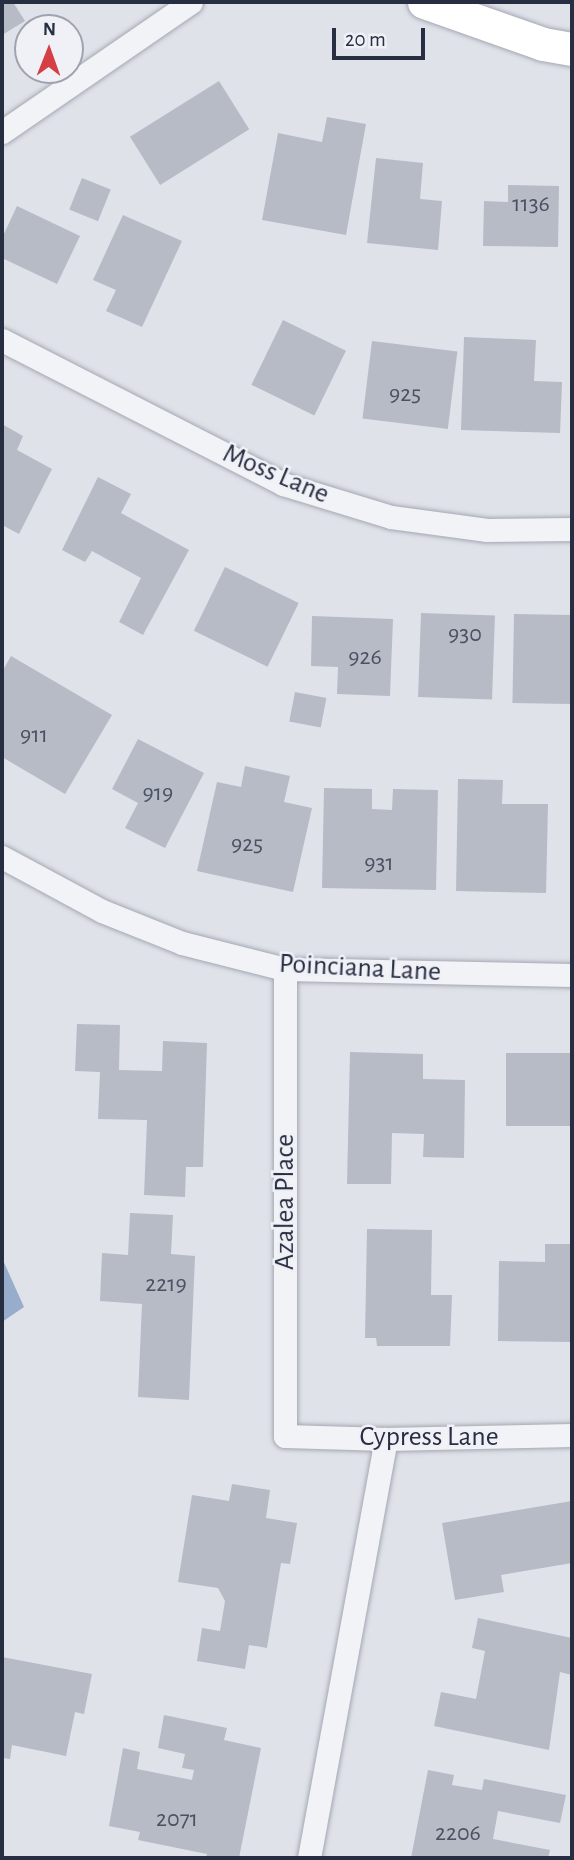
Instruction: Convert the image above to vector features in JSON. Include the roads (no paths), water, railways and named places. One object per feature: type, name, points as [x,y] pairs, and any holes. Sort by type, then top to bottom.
[{"type":"main road","points":[[424,2],[543,44],[572,49]]},
{"type":"street","points":[[2,132],[191,2]]},
{"type":"street","name":"Moss Lane","points":[[2,340],[283,484],[391,517],[487,530],[572,529]]},
{"type":"street","name":"Poinciana Lane","points":[[2,857],[102,911],[148,930],[183,943],[285,969],[572,975]]},
{"type":"street","name":"Azalea Place","points":[[285,969],[285,1436]]},
{"type":"street","name":"Cypress Lane","points":[[285,1436],[386,1439],[572,1435]]},
{"type":"street","points":[[309,1858],[386,1439]]},
{"type":"water","points":[[2,1258],[24,1307],[2,1322]]}]
